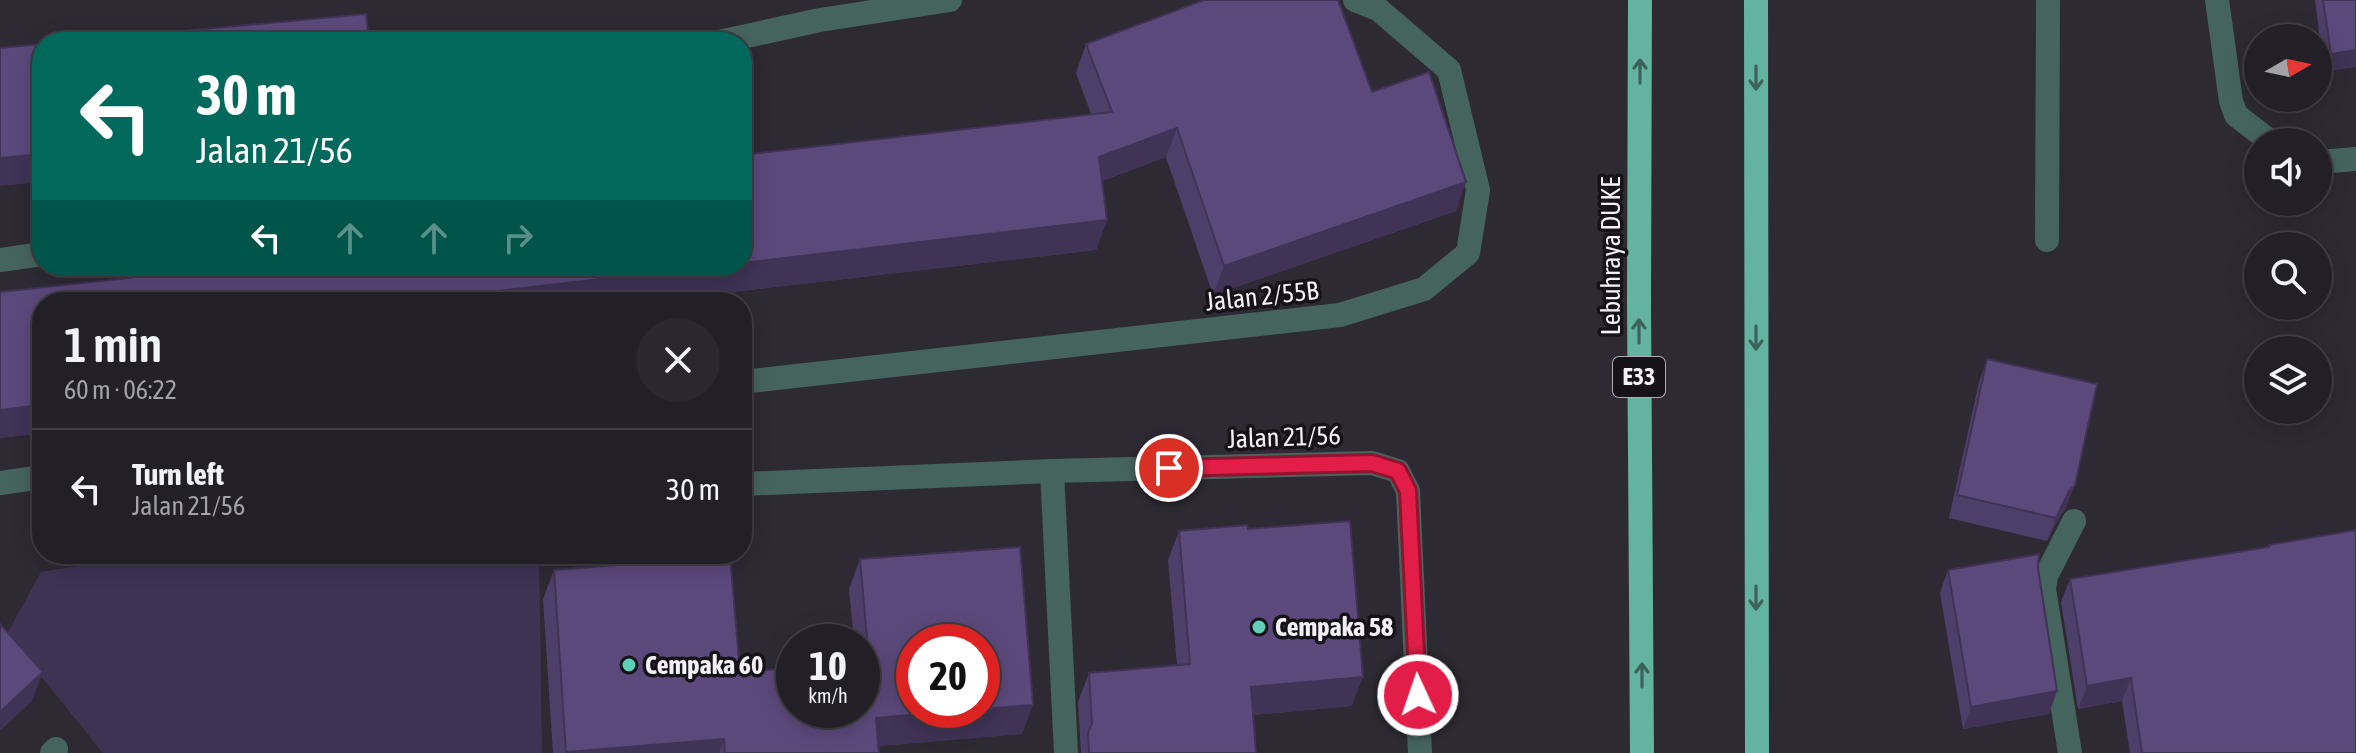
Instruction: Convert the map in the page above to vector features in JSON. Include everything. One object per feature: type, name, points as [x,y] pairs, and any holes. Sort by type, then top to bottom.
[{"type":"highway","name":"Lebuhraya DUKE","points":[[1640,0],[1642,753]]},
{"type":"highway","points":[[1756,0],[1757,753]]},
{"type":"street","points":[[750,32],[818,10],[950,0]]},
{"type":"street","name":"Jalan 2/55B","points":[[752,381],[1340,315],[1424,289],[1468,253],[1478,190],[1449,70],[1378,9],[1355,0]]},
{"type":"street","points":[[2047,240],[2048,0]]},
{"type":"street","points":[[2217,0],[2231,101],[2236,115],[2253,128]]},
{"type":"street","points":[[2332,161],[2356,159]]},
{"type":"street","points":[[0,260],[32,255]]},
{"type":"street","name":"Jalan 21/56","points":[[752,484],[1052,471],[1372,463],[1398,471],[1408,491],[1420,753]]},
{"type":"street","points":[[1052,471],[1066,753]]},
{"type":"street","points":[[0,483],[32,478]]},
{"type":"street","points":[[2070,753],[2044,589],[2046,576],[2074,521]]},
{"type":"shaded area","points":[[91,564],[539,564],[542,753],[103,753],[7,634],[41,572]]},
{"type":"building","points":[[1204,0],[1338,0],[1372,92],[1429,72],[1466,182],[1224,266],[1177,128],[1099,157],[1107,220],[752,262],[752,154],[1112,112],[1086,44]]},
{"type":"building","points":[[2323,0],[2356,0],[2356,50],[2332,54],[2332,24],[2327,24]]},
{"type":"building","points":[[366,14],[368,32],[172,32]]},
{"type":"building","points":[[32,45],[32,155],[0,158],[0,48]]},
{"type":"building","points":[[146,276],[626,276],[488,292],[32,292],[32,406],[0,410],[0,292]]},
{"type":"building","points":[[1987,359],[2097,384],[2075,485],[2056,518],[1957,495]]},
{"type":"building","name":"Cempaka 58","points":[[1350,521],[1363,677],[1251,687],[1256,753],[1089,753],[1088,733],[1092,723],[1089,673],[1190,664],[1179,531]]},
{"type":"building","points":[[2356,530],[2356,753],[2142,753],[2131,678],[2087,686],[2070,579]]},
{"type":"building","name":"Cempaka 60","points":[[1020,547],[1033,705],[1000,708],[1000,624],[896,624],[896,716],[880,718],[880,624],[866,624],[860,559]]},
{"type":"building","points":[[2039,554],[2038,568],[2057,691],[1971,707],[1948,570]]},
{"type":"building","name":"Cempaka 60","points":[[629,564],[731,564],[740,672],[776,669],[776,728],[877,728],[879,753],[725,753],[724,739],[566,752],[554,570]]},
{"type":"building","points":[[0,624],[43,672],[0,712]]},
{"type":"place","name":"Cempaka 58","points":[[1259,627]]},
{"type":"place","name":"Cempaka 60","points":[[629,665]]},
{"type":"route","points":[[1169,468],[1372,463],[1398,471],[1408,491],[1418,695]]}]
